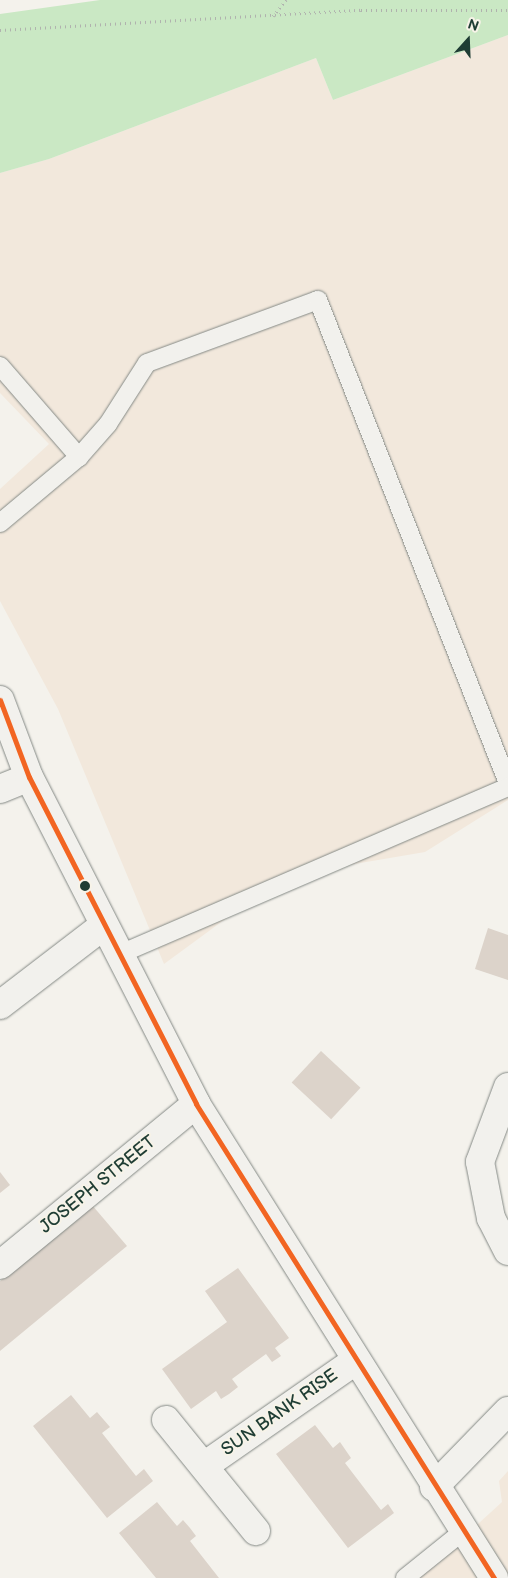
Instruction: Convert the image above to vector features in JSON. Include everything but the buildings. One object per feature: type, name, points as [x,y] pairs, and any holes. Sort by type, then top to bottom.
[{"type":"street","points":[[0,700],[29,777],[103,926],[196,1104],[462,1532],[494,1578]]},
{"type":"street","points":[[0,789],[29,777]]},
{"type":"street","points":[[0,1005],[103,926]]},
{"type":"street","points":[[508,1087],[480,1162],[491,1218],[508,1251]]},
{"type":"street","name":"JOSEPH STREET","points":[[0,1265],[196,1104]]},
{"type":"street","name":"SUN BANK RISE","points":[[204,1466],[355,1360]]},
{"type":"street","points":[[434,1487],[508,1412]]},
{"type":"street","name":"SUN BANK RISE","points":[[166,1420],[256,1531]]},
{"type":"lane","points":[[0,523],[79,457],[108,424],[147,363],[318,300],[508,783]]},
{"type":"lane","points":[[0,366],[79,457]]},
{"type":"lane","points":[[118,955],[508,787]]},
{"type":"lane","points":[[405,1578],[462,1532]]},
{"type":"path","points":[[272,16],[286,0]]},
{"type":"path","points":[[0,30],[272,16],[508,10]]},
{"type":"shaded area","points":[[508,35],[508,800],[425,852],[284,876],[164,964],[58,709],[0,601],[0,489],[49,444],[0,393],[0,173],[49,159],[316,58],[333,100]]},
{"type":"shaded area","points":[[508,1471],[508,1578],[419,1578],[502,1502],[499,1481]]},
{"type":"green space","points":[[100,0],[508,0],[508,35],[333,100],[316,58],[49,159],[0,173],[0,14]]},
{"type":"transit line","points":[[0,700],[29,777],[196,1104],[494,1578]]}]
